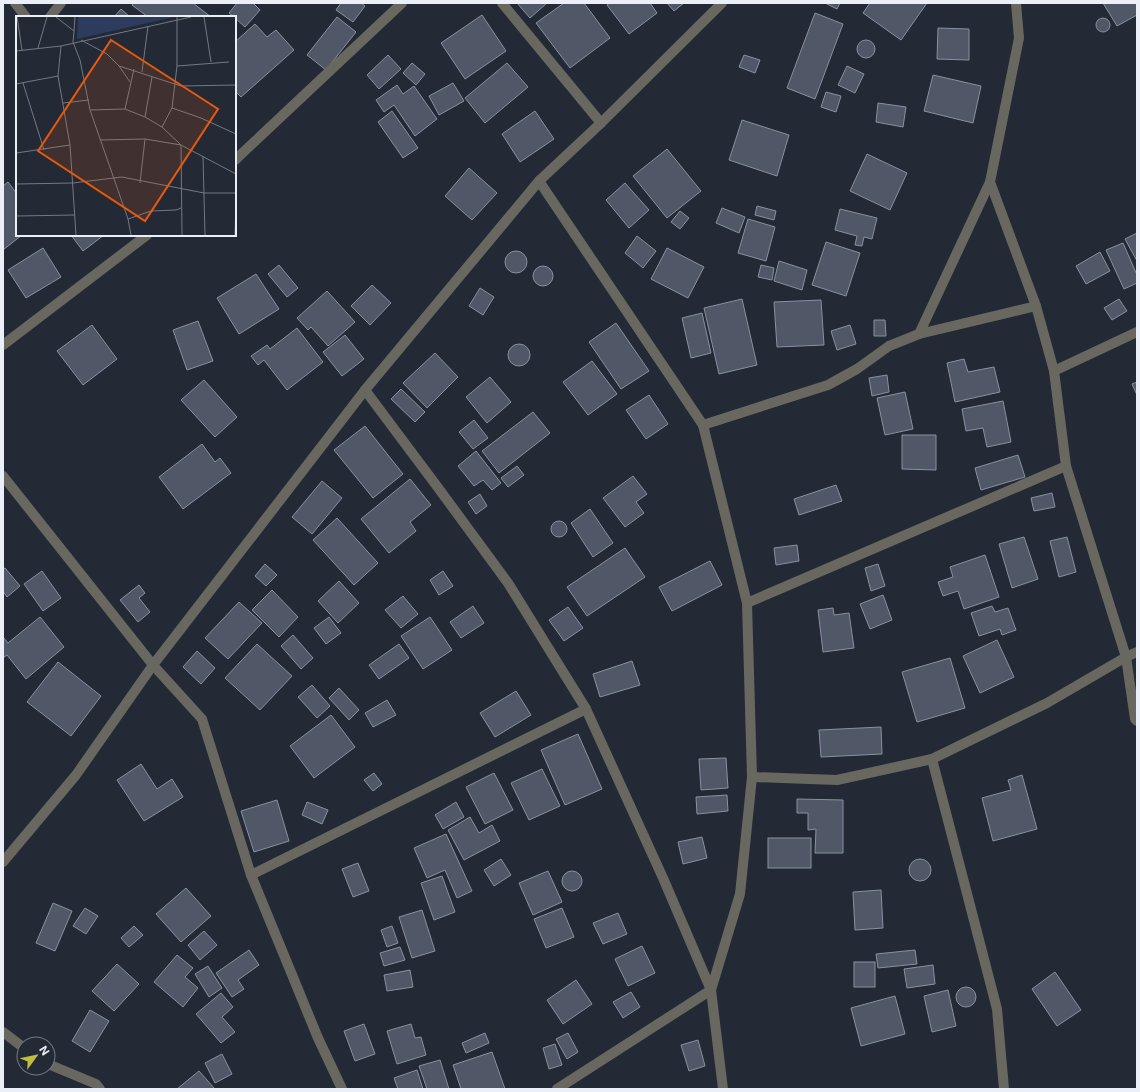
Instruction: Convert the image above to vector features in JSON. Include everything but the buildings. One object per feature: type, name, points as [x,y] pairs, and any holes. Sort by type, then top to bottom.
[{"type":"street","points":[[15,3],[25,16]]},
{"type":"street","points":[[51,16],[61,3]]},
{"type":"street","points":[[236,159],[402,3]]},
{"type":"street","points":[[502,3],[601,123]]},
{"type":"street","points":[[3,862],[76,775],[153,664],[364,390],[539,181],[601,123],[722,3]]},
{"type":"street","points":[[919,334],[990,182],[1019,38],[1016,3]]},
{"type":"street","points":[[539,181],[703,425],[747,603],[752,777],[740,894],[711,990],[557,1089]]},
{"type":"street","points":[[990,182],[1036,306],[1054,371],[1066,466],[1126,657],[1135,719],[1137,721]]},
{"type":"street","points":[[3,345],[146,236]]},
{"type":"street","points":[[703,425],[828,385],[857,369],[888,346],[919,334],[1036,306]]},
{"type":"street","points":[[1054,371],[1137,332]]},
{"type":"street","points":[[364,390],[435,483],[508,583],[586,708],[663,878],[711,990],[724,1089]]},
{"type":"street","points":[[747,603],[1066,466]]},
{"type":"street","points":[[3,476],[153,664],[202,719],[251,875],[318,1038],[342,1089]]},
{"type":"street","points":[[752,777],[837,780],[932,759],[1047,703],[1137,652]]},
{"type":"street","points":[[251,875],[586,708]]},
{"type":"street","points":[[932,759],[997,1009],[1004,1089]]},
{"type":"street","points":[[3,1032],[16,1042]]},
{"type":"street","points":[[56,1067],[96,1084],[100,1089]]}]
